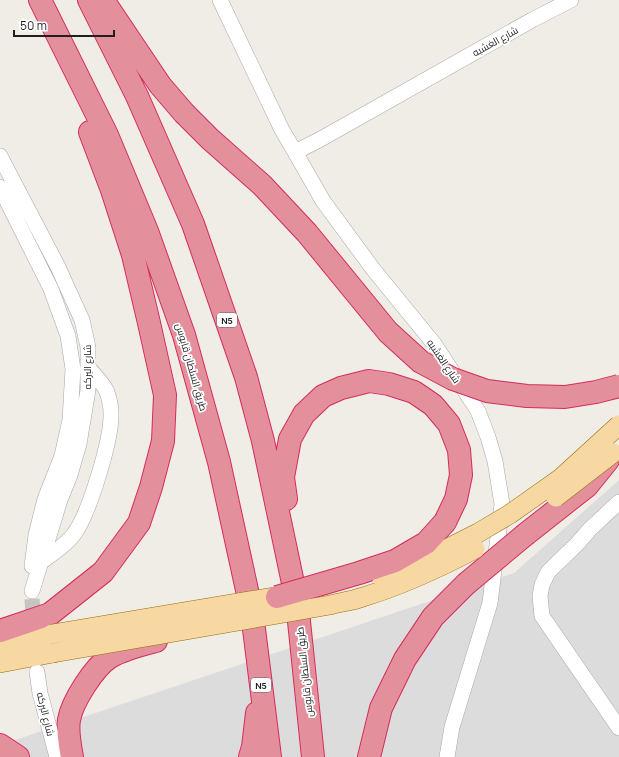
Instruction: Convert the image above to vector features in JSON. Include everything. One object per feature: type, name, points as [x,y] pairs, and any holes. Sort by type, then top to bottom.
[{"type":"highway","name":"طريق السلطان قابوس","points":[[89,0],[137,96],[193,224],[246,377],[263,441],[313,757]]},
{"type":"highway","points":[[103,0],[160,85],[184,114],[210,139],[262,184],[307,233],[388,332],[420,362],[453,379],[488,391],[527,396],[565,397],[596,392],[619,386]]},
{"type":"highway","name":"طريق السلطان قابوس","points":[[41,1],[107,135],[147,231],[184,335],[219,462],[252,612],[270,757]]},
{"type":"highway","points":[[0,631],[50,614],[103,572],[139,523],[151,487],[163,441],[164,395],[133,255],[112,190],[41,1]]},
{"type":"highway","points":[[369,381],[389,384],[414,392],[432,405],[449,424],[459,450],[461,475],[456,499],[445,522],[426,542],[395,561],[287,600],[283,478],[290,439],[304,414],[323,396],[341,388],[369,381]]},
{"type":"highway","points":[[369,757],[381,708],[405,659],[433,617],[466,584],[587,486],[616,450]]},
{"type":"highway","points":[[250,757],[253,747],[258,699],[252,612]]},
{"type":"highway","points":[[72,757],[69,720],[79,696],[91,675],[109,658],[136,647],[198,628]]},
{"type":"highway","points":[[0,745],[18,757]]},
{"type":"main road","points":[[0,645],[52,634],[287,600],[355,584],[413,566],[478,533],[510,514],[561,478],[619,425]]},
{"type":"main road","points":[[0,663],[330,605],[362,598],[410,580],[449,563],[488,542],[566,490],[616,450]]},
{"type":"street","name":"شارع الغشبه","points":[[220,0],[282,130],[323,201],[374,269],[435,345],[478,411],[488,437],[495,461],[502,504],[490,603],[452,727],[447,757]]},
{"type":"street","name":"شارع الغشبه","points":[[295,152],[532,20],[571,0]]},
{"type":"street","name":"شارع البركه","points":[[0,156],[58,267],[82,320],[88,347],[88,390],[79,444],[70,475],[60,500],[32,595],[32,564],[36,535],[45,499],[62,456],[70,420],[73,369],[68,336],[51,289],[0,187]]},
{"type":"street","points":[[41,562],[74,534],[86,510],[100,470],[109,436],[111,412],[106,391],[89,368]]},
{"type":"street","points":[[619,502],[548,572],[542,585],[540,596],[542,616],[619,728]]},
{"type":"street","name":"شارع البركه","points":[[37,672],[40,693],[57,757]]},
{"type":"shaded area","points":[[619,480],[619,757],[0,757],[0,745],[514,573]]},
{"type":"tunnel","points":[[32,599],[34,629]]}]
